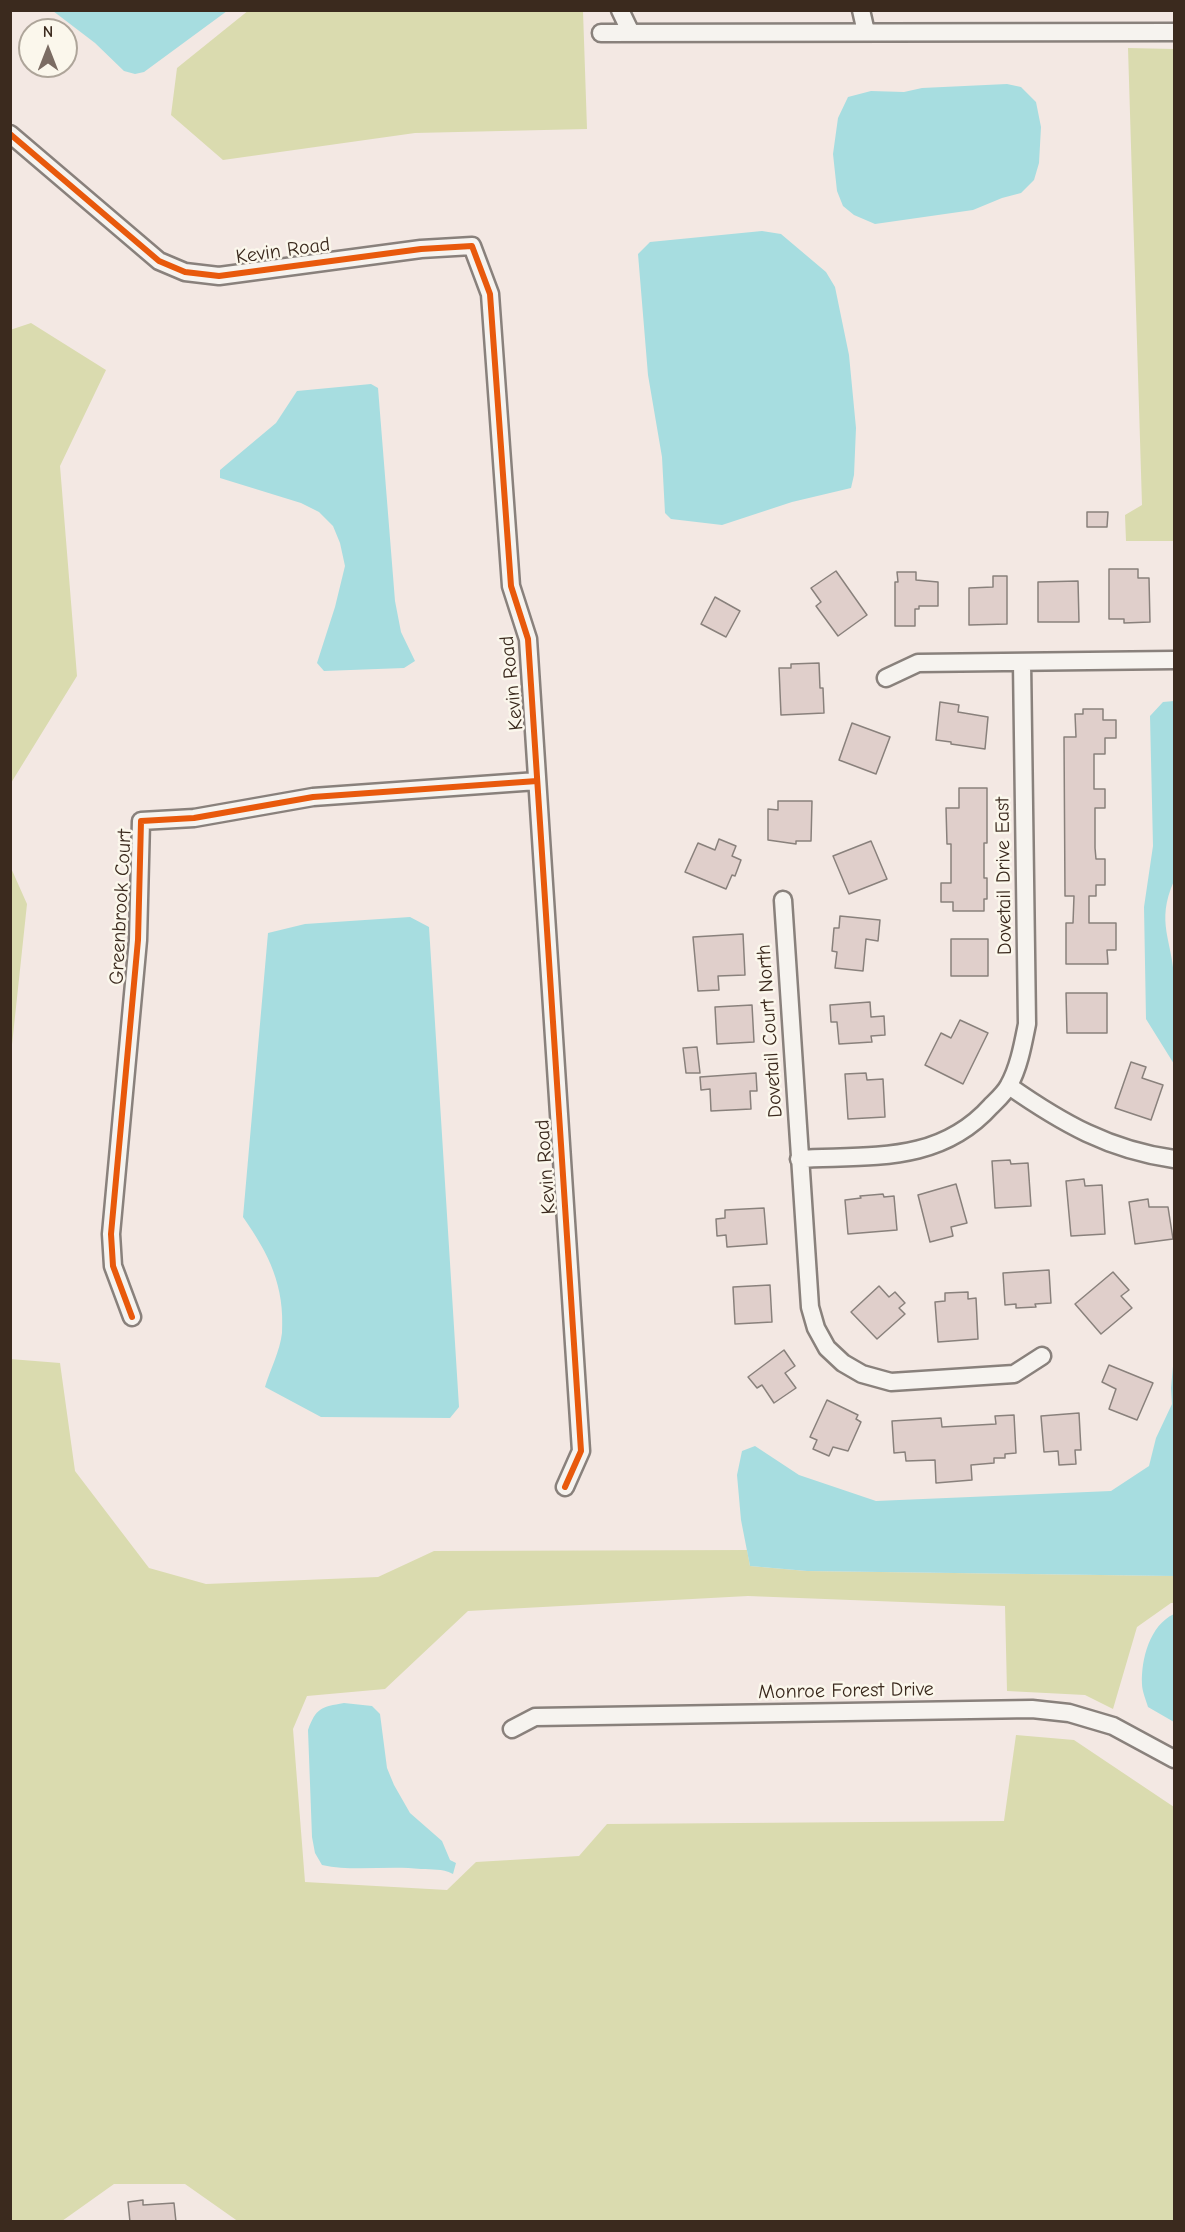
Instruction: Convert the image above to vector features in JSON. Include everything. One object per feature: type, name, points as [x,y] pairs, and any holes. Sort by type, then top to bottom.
[{"type":"street","points":[[620,10],[631,33]]},
{"type":"street","points":[[861,10],[866,32]]},
{"type":"street","points":[[601,33],[1174,32]]},
{"type":"street","name":"Kevin Road","points":[[10,134],[159,261],[185,272],[219,276],[421,249],[472,246],[490,294],[511,586],[528,639],[580,1451],[565,1486]]},
{"type":"street","points":[[886,678],[918,663],[1174,660]]},
{"type":"street","name":"Dovetail Drive East","points":[[1009,1086],[1021,1052],[1027,1024],[1022,662]]},
{"type":"street","name":"Greenbrook Court","points":[[132,1317],[113,1266],[111,1234],[138,940],[141,821],[194,818],[313,797],[537,781]]},
{"type":"street","name":"Dovetail Court North","points":[[783,900],[810,1307],[816,1328],[827,1348],[843,1363],[862,1374],[891,1382],[1014,1374],[1042,1356]]},
{"type":"street","points":[[799,1159],[921,1150],[956,1136],[980,1118],[1009,1086],[1056,1117],[1098,1139],[1122,1149],[1174,1159]]},
{"type":"street","name":"Monroe Forest Drive","points":[[512,1730],[535,1717],[1032,1709],[1069,1713],[1113,1726],[1174,1759]]},
{"type":"green space","points":[[249,10],[583,11],[587,129],[415,133],[223,160],[171,115],[177,68]]},
{"type":"green space","points":[[1128,48],[1174,49],[1174,541],[1126,541],[1125,515],[1142,505]]},
{"type":"green space","points":[[31,323],[106,370],[60,466],[77,676],[11,783],[10,330]]},
{"type":"green space","points":[[11,868],[27,904],[11,1054]]},
{"type":"green space","points":[[10,1359],[60,1363],[75,1471],[149,1568],[206,1584],[378,1577],[434,1551],[747,1550],[750,1566],[807,1571],[1174,1576],[1174,1603],[1137,1627],[1113,1709],[1085,1695],[1007,1691],[1005,1606],[748,1596],[468,1611],[385,1689],[307,1696],[293,1729],[305,1882],[447,1890],[476,1862],[579,1856],[607,1824],[1004,1821],[1016,1735],[1074,1740],[1174,1807],[1174,2221],[239,2222],[185,2184],[114,2184],[62,2221],[11,2221]]},
{"type":"water","points":[[53,11],[227,11],[144,72],[135,74],[124,71],[78,30],[78,18],[62,18]]},
{"type":"water","points":[[1007,84],[1021,87],[1036,102],[1041,127],[1039,163],[1034,180],[1021,193],[973,210],[875,224],[854,215],[843,206],[837,191],[833,154],[838,118],[848,97],[871,91],[904,92],[922,88]]},
{"type":"water","points":[[762,231],[781,234],[826,272],[835,287],[849,355],[856,428],[854,475],[851,488],[792,502],[722,525],[671,519],[665,513],[662,457],[648,375],[638,254],[650,242]]},
{"type":"water","points":[[371,384],[378,388],[395,601],[401,632],[415,661],[404,668],[324,671],[317,663],[345,566],[340,543],[333,526],[319,512],[301,503],[220,478],[220,470],[276,423],[297,391]]},
{"type":"water","points":[[1174,701],[1174,881],[1165,920],[1174,980],[1174,1064],[1146,1019],[1144,907],[1153,846],[1150,716],[1163,702]]},
{"type":"water","points":[[410,917],[429,927],[459,1407],[450,1418],[321,1417],[265,1387],[281,1340],[281,1300],[268,1258],[243,1217],[268,933],[305,924]]},
{"type":"water","points":[[1174,1355],[1174,1576],[807,1571],[750,1566],[741,1520],[737,1475],[742,1451],[755,1446],[799,1475],[876,1501],[1111,1491],[1149,1466],[1156,1438],[1172,1404]]},
{"type":"water","points":[[1174,1614],[1174,1722],[1148,1707],[1143,1693],[1142,1674],[1145,1654],[1153,1634],[1166,1619]]},
{"type":"water","points":[[344,1703],[372,1706],[380,1714],[387,1768],[394,1785],[410,1813],[442,1841],[450,1860],[456,1863],[453,1874],[437,1870],[347,1868],[322,1865],[315,1853],[312,1837],[308,1730],[320,1710]]},
{"type":"building","points":[[1087,512],[1108,512],[1107,527],[1087,527]]},
{"type":"building","points":[[1109,569],[1138,569],[1138,578],[1149,578],[1150,622],[1124,623],[1124,619],[1109,619]]},
{"type":"building","points":[[836,571],[867,615],[838,636],[816,606],[821,602],[811,588]]},
{"type":"building","points":[[897,572],[916,572],[916,580],[938,582],[938,606],[919,606],[919,609],[915,609],[915,626],[895,626]]},
{"type":"building","points":[[993,576],[1007,576],[1007,624],[969,625],[969,588],[993,587]]},
{"type":"building","points":[[1078,581],[1079,622],[1038,622],[1038,582]]},
{"type":"building","points":[[715,597],[740,611],[726,637],[701,624]]},
{"type":"building","points":[[819,663],[824,713],[781,715],[779,668],[791,668],[791,664]]},
{"type":"building","points":[[940,702],[959,705],[958,712],[988,717],[985,749],[936,740]]},
{"type":"building","points":[[1083,709],[1103,709],[1103,720],[1116,720],[1116,738],[1105,738],[1105,754],[1094,754],[1094,789],[1105,789],[1105,808],[1095,808],[1095,848],[1096,859],[1105,859],[1105,885],[1096,885],[1096,896],[1089,896],[1089,923],[1116,923],[1116,950],[1107,950],[1108,964],[1066,964],[1066,923],[1073,923],[1074,896],[1065,896],[1064,737],[1076,737],[1075,714],[1083,714]]},
{"type":"building","points":[[852,723],[890,737],[876,774],[839,760]]},
{"type":"building","points":[[959,788],[987,788],[987,843],[984,843],[984,878],[987,878],[987,899],[984,899],[984,911],[953,911],[953,902],[941,902],[941,883],[951,883],[951,844],[947,844],[946,808],[959,808]]},
{"type":"building","points":[[778,801],[812,801],[811,841],[796,841],[796,844],[768,840],[768,809],[778,810]]},
{"type":"building","points":[[719,839],[736,846],[732,856],[741,860],[735,876],[732,875],[726,889],[685,872],[698,843],[715,850]]},
{"type":"building","points":[[871,841],[887,879],[849,894],[833,856]]},
{"type":"building","points":[[840,916],[880,920],[878,941],[866,939],[863,971],[835,968],[837,952],[832,951],[834,928],[839,928]]},
{"type":"building","points":[[743,934],[745,975],[718,976],[719,990],[698,991],[693,937]]},
{"type":"building","points":[[951,939],[988,939],[988,976],[951,976]]},
{"type":"building","points":[[1066,993],[1107,993],[1107,1033],[1067,1033]]},
{"type":"building","points":[[870,1002],[871,1017],[884,1016],[885,1035],[871,1036],[872,1042],[839,1044],[837,1022],[831,1022],[830,1005]]},
{"type":"building","points":[[752,1005],[754,1042],[717,1044],[715,1007]]},
{"type":"building","points":[[960,1020],[988,1033],[963,1084],[925,1065],[941,1033],[951,1038]]},
{"type":"building","points":[[697,1047],[700,1073],[686,1073],[683,1048]]},
{"type":"building","points":[[1131,1062],[1146,1067],[1142,1078],[1163,1085],[1151,1120],[1115,1108]]},
{"type":"building","points":[[756,1073],[757,1091],[750,1091],[751,1109],[711,1111],[710,1089],[701,1090],[700,1077]]},
{"type":"building","points":[[866,1073],[867,1080],[883,1079],[885,1117],[848,1119],[845,1074]]},
{"type":"building","points":[[1010,1160],[1011,1164],[1028,1163],[1031,1206],[995,1208],[992,1161]]},
{"type":"building","points":[[1084,1179],[1085,1186],[1102,1185],[1105,1234],[1071,1236],[1066,1181]]},
{"type":"building","points":[[956,1184],[967,1223],[951,1227],[953,1236],[930,1242],[918,1195]]},
{"type":"building","points":[[883,1194],[884,1197],[894,1196],[897,1230],[848,1234],[845,1200]]},
{"type":"building","points":[[1148,1199],[1149,1207],[1168,1207],[1173,1239],[1135,1244],[1129,1202]]},
{"type":"building","points":[[764,1208],[767,1244],[727,1247],[726,1235],[717,1236],[716,1219],[725,1218],[725,1210]]},
{"type":"building","points":[[1049,1270],[1051,1303],[1035,1304],[1036,1307],[1016,1308],[1016,1304],[1005,1305],[1003,1273]]},
{"type":"building","points":[[1113,1272],[1129,1290],[1121,1296],[1132,1308],[1101,1334],[1075,1304]]},
{"type":"building","points":[[770,1285],[772,1322],[735,1324],[733,1287]]},
{"type":"building","points":[[879,1286],[889,1297],[895,1292],[905,1303],[899,1308],[905,1314],[877,1339],[851,1312]]},
{"type":"building","points":[[968,1292],[968,1299],[976,1298],[978,1339],[938,1342],[935,1302],[945,1301],[945,1293]]},
{"type":"building","points":[[784,1350],[795,1366],[785,1373],[796,1388],[774,1403],[762,1385],[757,1388],[748,1377]]},
{"type":"building","points":[[1109,1365],[1153,1383],[1137,1420],[1109,1409],[1116,1389],[1102,1382]]},
{"type":"building","points":[[827,1400],[858,1415],[856,1419],[861,1422],[848,1451],[833,1447],[829,1456],[813,1449],[817,1440],[810,1437]]},
{"type":"building","points":[[1079,1413],[1081,1450],[1075,1450],[1076,1464],[1059,1465],[1058,1451],[1044,1452],[1041,1416]]},
{"type":"building","points":[[1014,1415],[1016,1453],[1005,1454],[1005,1458],[994,1458],[994,1463],[971,1465],[972,1480],[936,1483],[935,1460],[906,1461],[905,1452],[894,1453],[892,1421],[941,1418],[942,1427],[996,1424],[995,1416]]},
{"type":"building","points":[[143,2200],[143,2205],[174,2203],[176,2222],[130,2222],[128,2202]]},
{"type":"cycle path","points":[[10,134],[159,261],[185,272],[219,276],[421,249],[472,246],[490,294],[511,586],[528,639],[581,1451],[565,1487]]},
{"type":"cycle path","points":[[132,1317],[113,1266],[111,1234],[138,940],[141,821],[194,818],[313,797],[537,781]]}]
